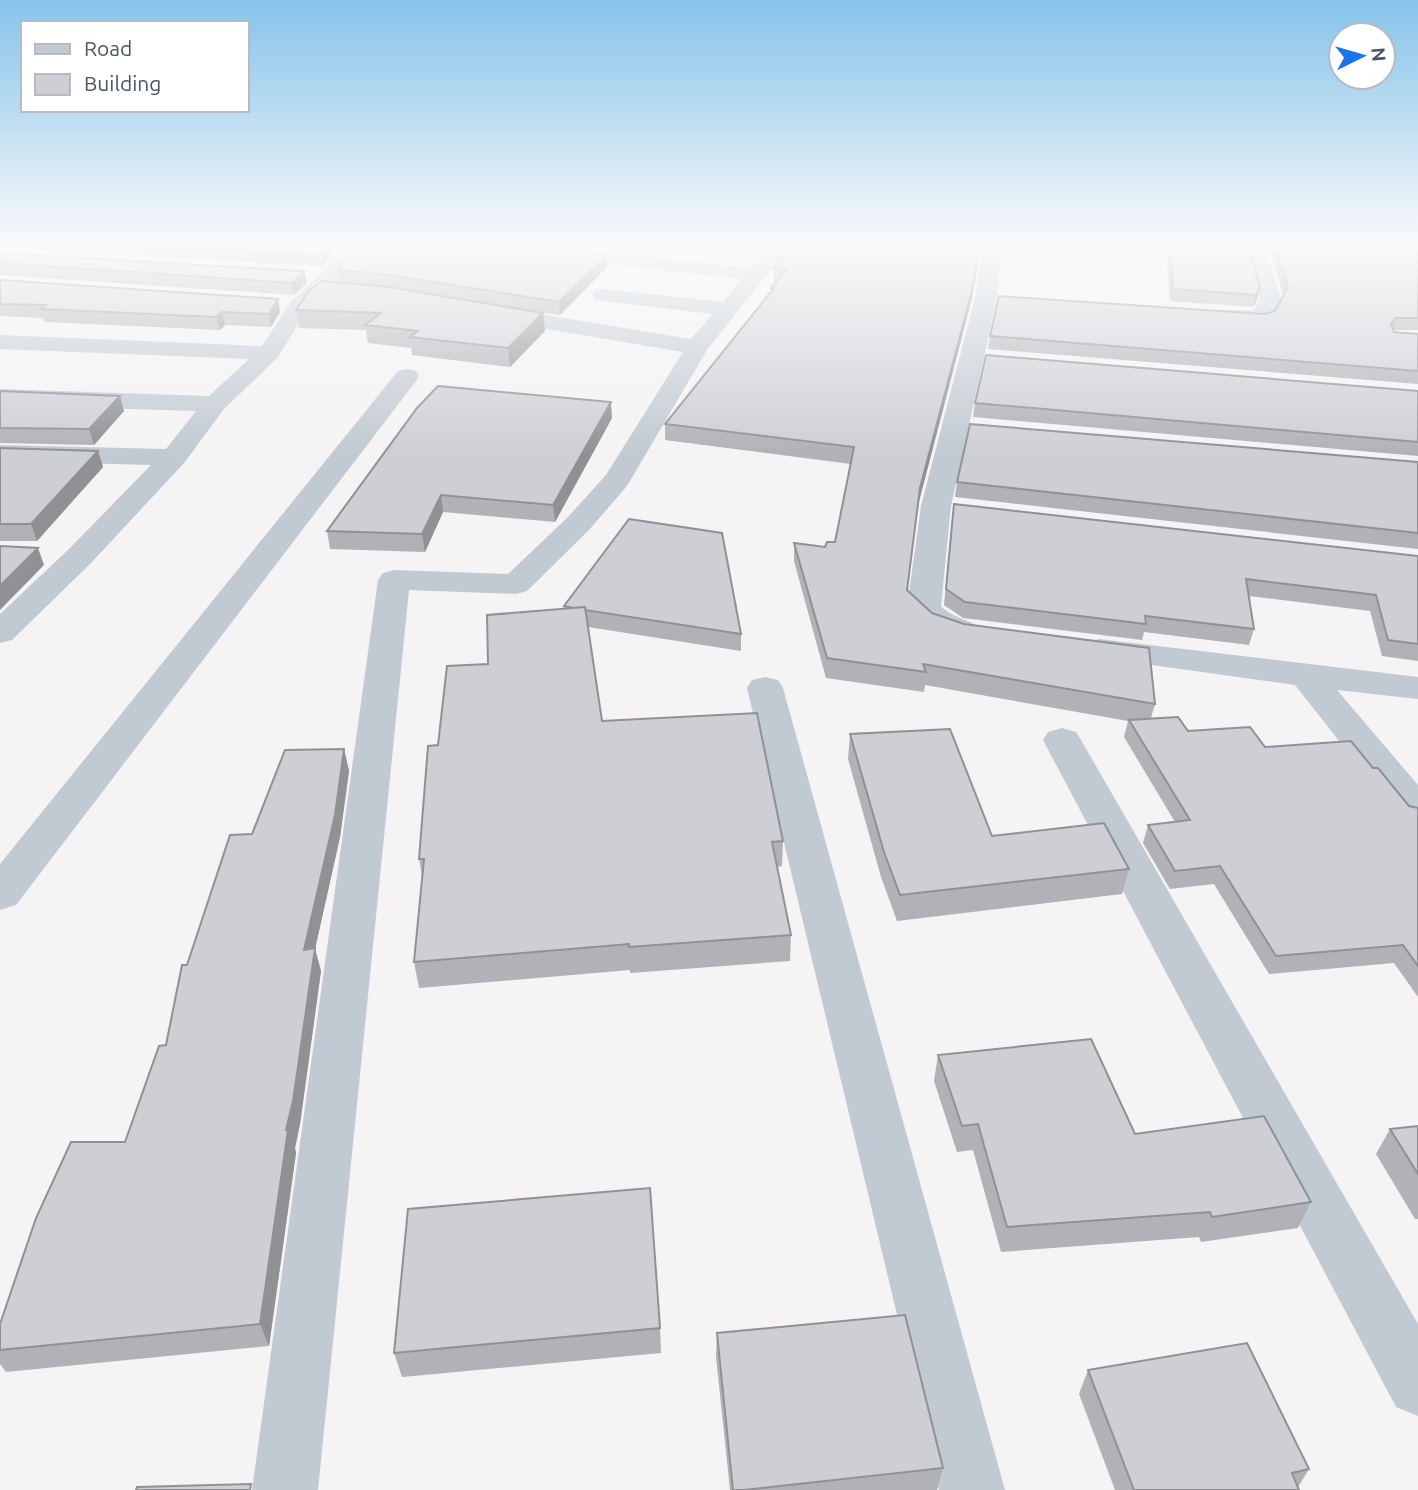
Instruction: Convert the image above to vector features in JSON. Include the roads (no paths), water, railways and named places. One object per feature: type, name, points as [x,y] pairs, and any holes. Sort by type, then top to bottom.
[{"type":"street","points":[[0,633],[81,555],[174,457],[215,404],[269,353],[295,314]]},
{"type":"street","points":[[498,314],[697,347]]},
{"type":"street","points":[[285,1490],[394,580],[516,584],[578,524],[617,480],[697,347],[724,314]]},
{"type":"street","points":[[990,635],[943,627],[933,620],[924,607],[996,314]]},
{"type":"street","points":[[1202,314],[1261,317],[1263,314]]},
{"type":"street","points":[[0,342],[269,353]]},
{"type":"street","points":[[0,894],[407,376]]},
{"type":"street","points":[[0,397],[215,404]]},
{"type":"street","points":[[0,453],[174,457]]},
{"type":"street","points":[[41,553],[81,555]]},
{"type":"street","points":[[1072,646],[1418,688]]},
{"type":"street","points":[[1306,676],[1418,812]]},
{"type":"street","points":[[765,688],[972,1490]]},
{"type":"street","points":[[1062,740],[1418,1385]]}]
